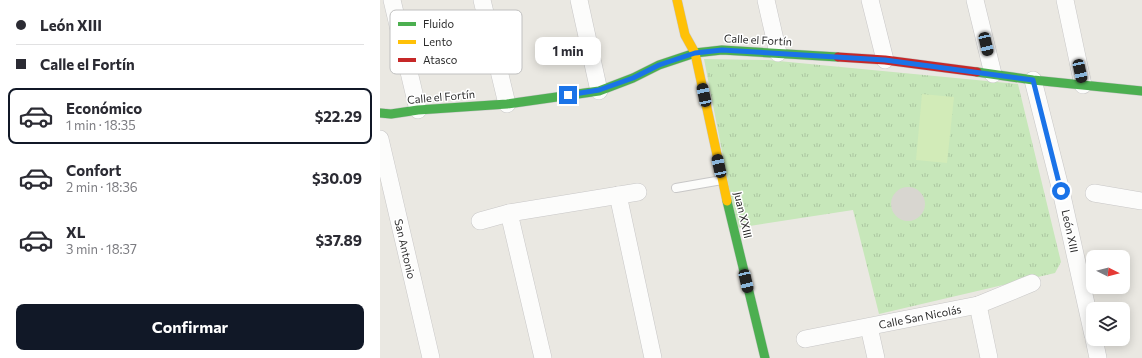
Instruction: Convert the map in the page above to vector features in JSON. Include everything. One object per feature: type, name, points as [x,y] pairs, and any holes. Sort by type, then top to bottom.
[{"type":"street","points":[[392,0],[394,10]]},
{"type":"street","points":[[482,0],[484,10]]},
{"type":"street","points":[[579,0],[599,90]]},
{"type":"street","name":"Juan XXIII","points":[[677,0],[685,35],[695,53],[722,180],[765,358]]},
{"type":"street","points":[[766,0],[778,53]]},
{"type":"street","points":[[870,0],[885,60]]},
{"type":"street","points":[[975,0],[993,74]]},
{"type":"street","points":[[1065,0],[1083,85]]},
{"type":"street","name":"Calle el Fortín","points":[[380,113],[391,114],[418,110],[507,104],[599,90],[633,78],[659,65],[695,53],[722,50],[885,60],[1033,80],[1142,91]]},
{"type":"street","points":[[409,74],[418,110]]},
{"type":"street","points":[[500,74],[507,104]]},
{"type":"street","name":"León XIII","points":[[1033,80],[1061,191],[1086,304]]},
{"type":"street","name":"San Antonio","points":[[380,139],[431,358]]},
{"type":"street","points":[[480,221],[509,213],[638,192]]},
{"type":"street","points":[[1094,193],[1142,201]]},
{"type":"street","points":[[618,195],[653,358]]},
{"type":"street","points":[[509,213],[543,358]]},
{"type":"street","name":"Calle San Nicolás","points":[[805,339],[978,305],[1032,284]]},
{"type":"street","points":[[978,305],[989,358]]},
{"type":"street","points":[[869,327],[876,358]]},
{"type":"street","points":[[1095,346],[1098,358]]},
{"type":"lane","points":[[676,188],[722,180]]},
{"type":"green space","points":[[704,59],[768,60],[1018,84],[1061,262],[1055,273],[879,314],[853,210],[737,228]]},
{"type":"green space","points":[[922,94],[954,97],[947,163],[916,160]]},
{"type":"shaded area","points":[[905,187],[911,187],[915,188],[922,194],[925,204],[924,211],[918,218],[911,221],[905,221],[901,220],[894,214],[891,207],[891,201],[892,197],[898,190]]},
{"type":"traffic: fast","points":[[380,113],[391,114],[418,110],[507,104],[599,91],[633,78],[659,65],[695,53],[722,50],[838,57]]},
{"type":"traffic: fast","points":[[977,72],[1033,80],[1142,91]]},
{"type":"traffic: fast","points":[[727,201],[765,358]]},
{"type":"traffic: slow","points":[[677,0],[685,35],[695,53],[727,201]]},
{"type":"traffic: jam","points":[[838,57],[885,60],[977,72]]},
{"type":"route","points":[[568,95],[599,90],[633,78],[659,65],[695,53],[722,50],[885,60],[1033,80],[1061,191]]}]
